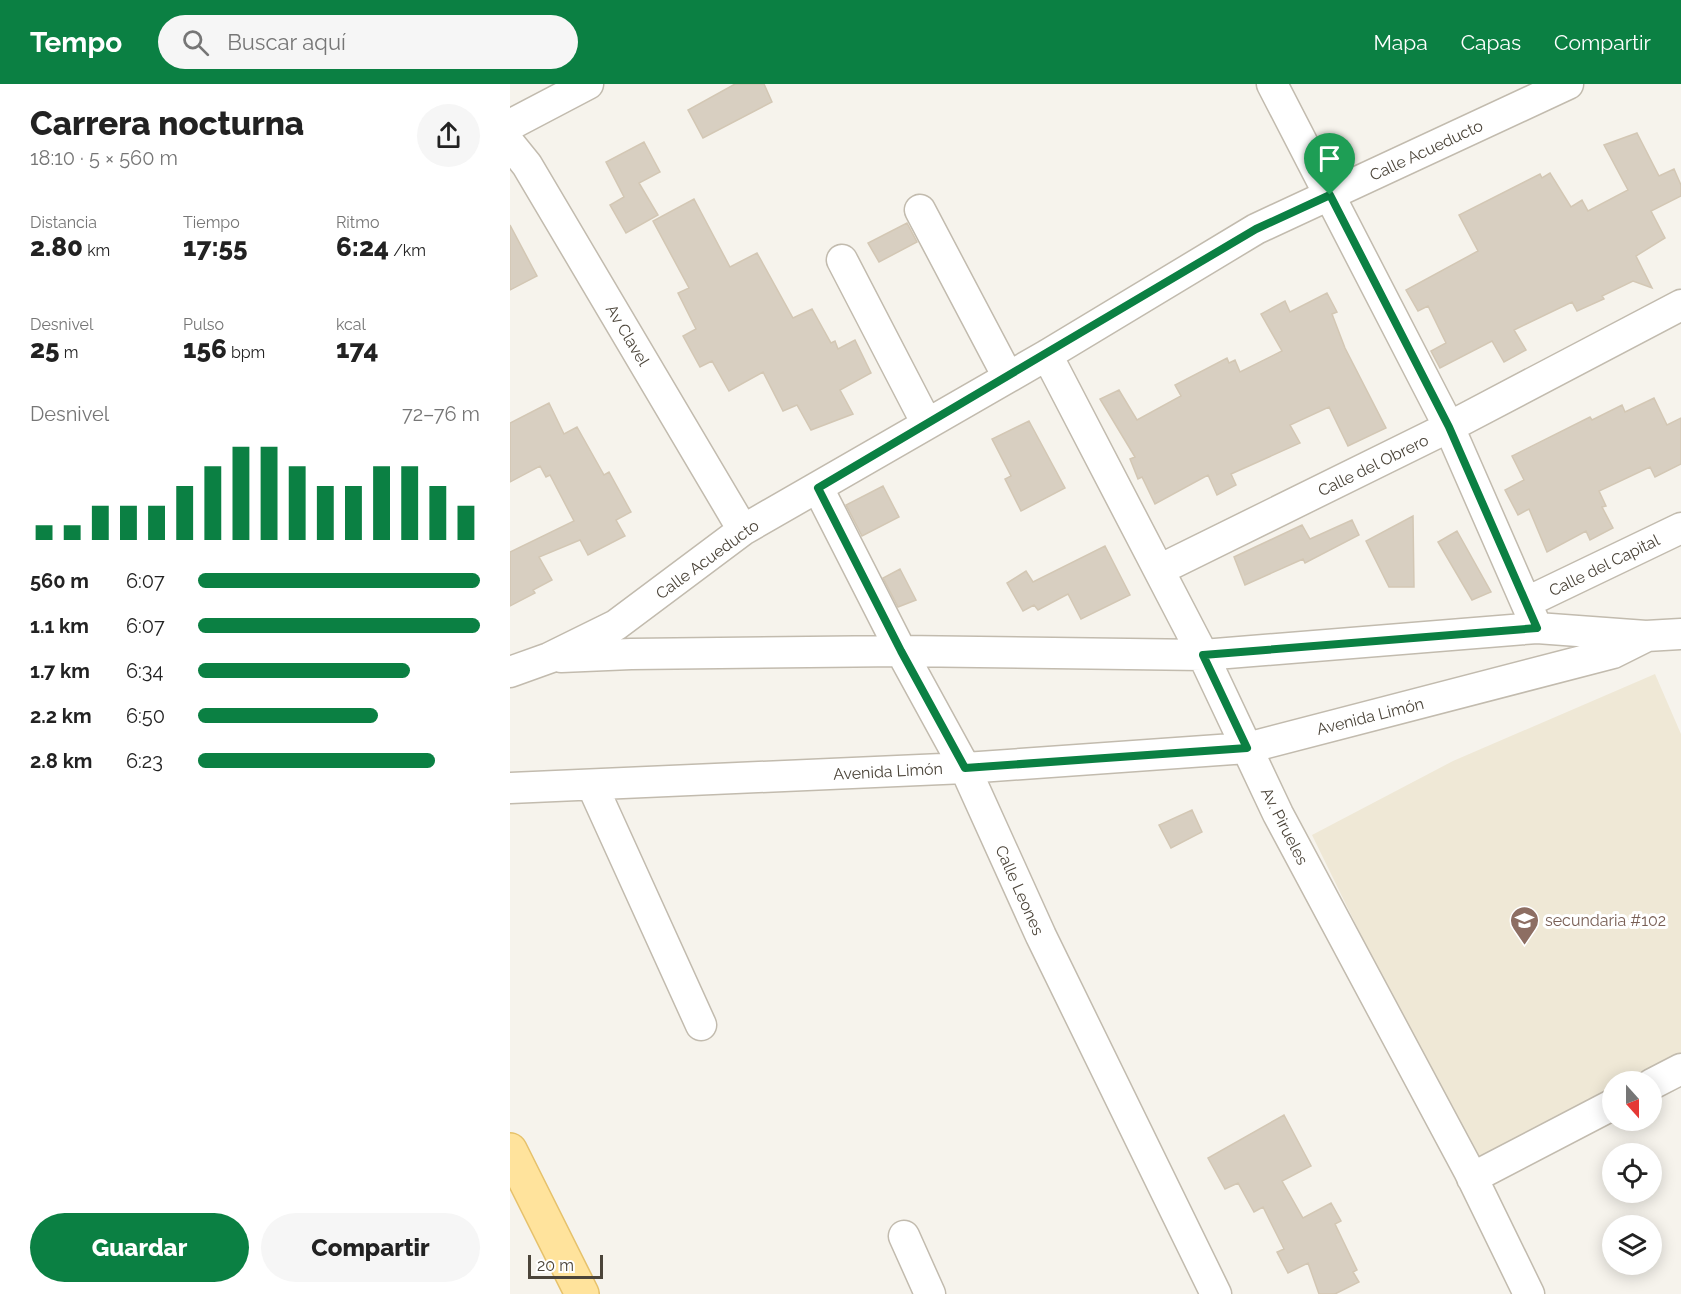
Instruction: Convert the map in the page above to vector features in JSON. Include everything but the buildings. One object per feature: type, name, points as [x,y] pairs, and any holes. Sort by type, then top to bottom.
[{"type":"main road","points":[[512,1159],[576,1293]]},
{"type":"street","points":[[510,125],[588,84]]},
{"type":"street","points":[[1272,84],[1449,427],[1532,615]]},
{"type":"street","name":"Calle Acueducto","points":[[510,672],[549,658],[616,626],[743,530],[1047,355],[1256,229],[1331,197],[1568,84]]},
{"type":"street","name":"Av Clavel","points":[[510,144],[527,165],[743,530]]},
{"type":"street","points":[[920,210],[1008,377]]},
{"type":"street","points":[[842,260],[927,424]]},
{"type":"street","name":"Calle del Obrero","points":[[1159,570],[1449,427],[1681,305]]},
{"type":"street","name":"Av. Pirueles","points":[[1047,355],[1203,655],[1283,824],[1472,1178],[1529,1294]]},
{"type":"street","name":"Calle Leones","points":[[818,488],[901,651],[965,768],[1041,936],[1216,1294]]},
{"type":"street","name":"Calle del Capital","points":[[1532,615],[1681,528]]},
{"type":"street","points":[[510,659],[631,654],[901,651],[1203,655],[1532,615],[1669,639]]},
{"type":"street","name":"Avenida Limón","points":[[510,788],[965,768],[1247,748],[1669,639]]},
{"type":"street","points":[[592,785],[700,1025]]},
{"type":"street","points":[[1662,1079],[1681,1069]]},
{"type":"street","points":[[1472,1178],[1602,1110]]},
{"type":"street","points":[[904,1236],[930,1294]]},
{"type":"shaded area","name":"secundaria #102","points":[[1655,674],[1681,734],[1681,1057],[1655,1071],[1602,1071],[1602,1101],[1476,1170],[1312,835],[1453,761]]},
{"type":"place","name":"secundaria #102","points":[[1524,946]]},
{"type":"route","points":[[1330,195],[1449,427],[1537,628],[1203,655],[1247,748],[965,768],[901,651],[818,488],[1047,355],[1256,229],[1330,195]]}]
